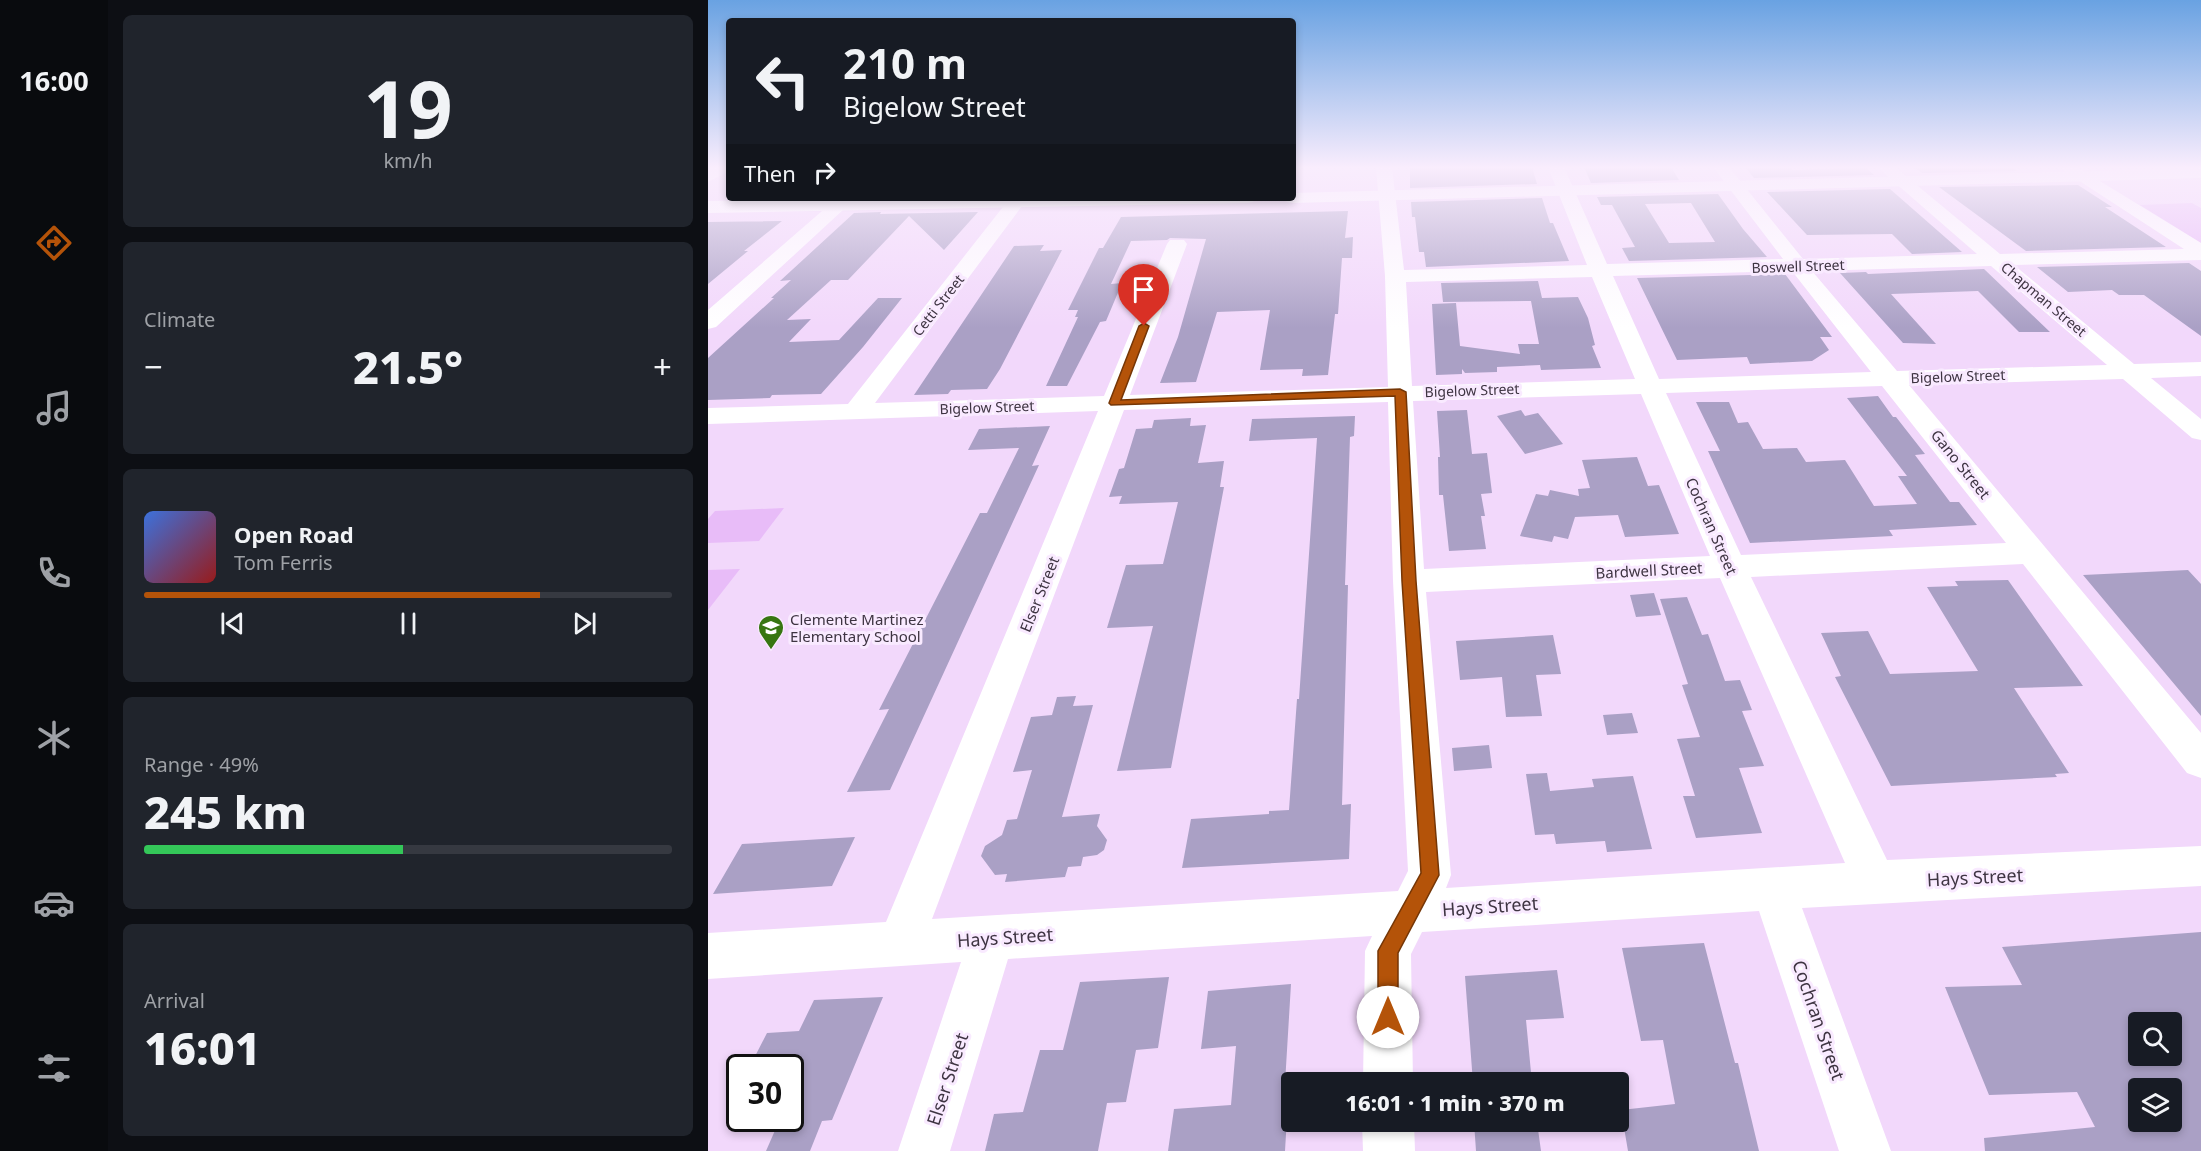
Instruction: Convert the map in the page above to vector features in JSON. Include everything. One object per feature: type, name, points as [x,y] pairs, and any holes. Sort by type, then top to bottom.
[{"type":"street","points":[[708,322],[822,221]]},
{"type":"street","name":"Cetti Street","points":[[856,411],[1001,221]]},
{"type":"street","points":[[1388,1072],[1388,951],[1430,875],[1409,581],[1395,276],[1389,221]]},
{"type":"street","name":"Cochran Street","points":[[1580,221],[1648,385],[1875,882]]},
{"type":"street","name":"Gano Street","points":[[1763,221],[2201,761]]},
{"type":"street","name":"Chapman Street","points":[[1949,221],[2201,432]]},
{"type":"street","points":[[2152,221],[2201,252]]},
{"type":"street","name":"Elser Street","points":[[900,944],[1177,244]]},
{"type":"street","name":"Boswell Street","points":[[1395,276],[1798,266],[2201,252]]},
{"type":"street","name":"Bigelow Street","points":[[708,416],[1400,392],[2201,369]]},
{"type":"street","name":"Bardwell Street","points":[[1409,581],[2033,553]]},
{"type":"street","name":"Hays Street","points":[[708,956],[1875,882],[2201,866]]},
{"type":"street","name":"Cochran Street","points":[[1774,889],[1865,1151]]},
{"type":"street","name":"Elser Street","points":[[924,1151],[992,938]]},
{"type":"street","points":[[1389,1132],[1389,1151]]},
{"type":"shaded area","points":[[2165,221],[2201,221],[2201,243]]},
{"type":"shaded area","points":[[784,508],[759,541],[708,543],[708,519],[715,511]]},
{"type":"shaded area","points":[[740,569],[708,610],[708,570]]},
{"type":"building","points":[[782,221],[744,251],[748,251],[708,284],[708,222]]},
{"type":"building","points":[[846,221],[905,221],[848,280],[831,280],[787,320],[811,319],[789,342],[839,340],[878,298],[902,298],[821,394],[708,400],[708,358],[791,280],[780,281]]},
{"type":"building","points":[[914,221],[970,221],[944,250]]},
{"type":"building","points":[[1119,221],[1347,221],[1345,238],[1353,237],[1352,258],[1342,258],[1338,314],[1335,314],[1328,375],[1302,376],[1303,369],[1260,370],[1270,310],[1217,312],[1196,382],[1160,383],[1178,337],[1206,239],[1170,238],[1131,241],[1111,284],[1122,283],[1106,321],[1100,322],[1067,386],[1046,386],[1078,317],[1075,317],[1078,310],[1068,310],[1099,248],[1103,248]]},
{"type":"building","points":[[1415,221],[1549,221],[1553,223],[1569,261],[1426,267],[1424,252],[1419,252]]},
{"type":"building","points":[[1621,221],[1655,221],[1669,243],[1715,242],[1702,221],[1737,221],[1767,257],[1629,261],[1622,248],[1635,247]]},
{"type":"building","points":[[1794,221],[1926,221],[1962,252],[1912,254],[1892,234],[1807,235]]},
{"type":"building","points":[[1985,221],[2126,221],[2166,247],[2026,251]]},
{"type":"building","points":[[1044,245],[1040,251],[1062,250],[1000,369],[987,389],[951,390],[948,394],[914,395],[1014,246]]},
{"type":"building","points":[[2189,263],[2201,271],[2201,336],[2144,295],[2119,295],[2112,290],[2068,292],[2037,267]]},
{"type":"building","points":[[1984,269],[2050,332],[2019,332],[1978,291],[1891,294],[1936,344],[1903,343],[1840,273],[1866,272],[1868,274]]},
{"type":"building","points":[[1785,274],[1832,337],[1820,337],[1829,350],[1812,361],[1750,364],[1747,357],[1677,360],[1637,278]]},
{"type":"building","points":[[1538,281],[1542,298],[1578,297],[1588,318],[1595,345],[1592,346],[1601,368],[1541,370],[1540,365],[1497,367],[1497,372],[1465,373],[1462,369],[1462,374],[1436,375],[1432,304],[1456,303],[1460,346],[1520,354],[1518,344],[1539,344],[1531,301],[1443,302],[1441,283]]},
{"type":"building","points":[[1878,396],[1925,454],[1915,455],[1950,502],[1959,502],[1977,525],[1889,530],[1893,536],[1750,543],[1708,451],[1720,451],[1696,402],[1729,402],[1738,423],[1748,422],[1763,449],[1797,448],[1806,462],[1845,460],[1874,506],[1917,504],[1898,476],[1907,476],[1847,398]]},
{"type":"building","points":[[1467,410],[1472,454],[1487,453],[1492,493],[1481,494],[1485,516],[1481,516],[1486,549],[1449,551],[1443,495],[1439,495],[1438,457],[1440,457],[1437,411]]},
{"type":"building","points":[[1521,410],[1525,416],[1538,413],[1563,444],[1525,454],[1497,416]]},
{"type":"building","points":[[1355,416],[1354,436],[1350,437],[1345,585],[1348,585],[1342,805],[1351,804],[1349,859],[1182,868],[1191,819],[1269,814],[1269,811],[1289,810],[1317,438],[1249,441],[1252,419]]},
{"type":"building","points":[[1191,418],[1190,426],[1206,425],[1198,463],[1224,461],[1220,487],[1224,487],[1171,768],[1117,771],[1153,626],[1107,628],[1126,565],[1163,564],[1178,502],[1119,504],[1122,496],[1109,497],[1119,469],[1124,468],[1136,429],[1152,428],[1154,420]]},
{"type":"building","points":[[1050,426],[1032,466],[1039,465],[890,790],[847,792],[889,709],[879,710],[980,513],[987,513],[1019,448],[968,450],[979,429]]},
{"type":"building","points":[[1637,457],[1648,486],[1659,485],[1679,534],[1625,537],[1618,515],[1575,517],[1568,539],[1554,536],[1552,542],[1520,536],[1536,494],[1548,496],[1550,490],[1579,496],[1578,489],[1590,488],[1582,460]]},
{"type":"building","points":[[2188,570],[2201,584],[2201,716],[2083,575]]},
{"type":"building","points":[[2008,580],[2083,686],[2014,688],[2069,773],[2055,774],[2057,777],[1891,786],[1835,677],[1841,676],[1821,633],[1868,631],[1890,674],[1978,671],[1927,587],[1958,586],[1955,581]]},
{"type":"building","points":[[1654,593],[1661,615],[1636,617],[1630,595]]},
{"type":"building","points":[[1687,597],[1702,635],[1708,634],[1725,681],[1740,680],[1752,710],[1742,711],[1764,766],[1739,768],[1762,833],[1696,838],[1683,796],[1695,796],[1677,739],[1700,737],[1682,685],[1688,684],[1660,599]]},
{"type":"building","points":[[1553,635],[1561,674],[1536,675],[1542,716],[1506,717],[1502,677],[1460,680],[1456,641]]},
{"type":"building","points":[[1076,696],[1073,706],[1093,705],[1062,817],[1100,814],[1097,826],[1107,840],[1104,850],[1097,855],[1083,857],[1081,866],[1068,867],[1065,877],[1005,882],[1007,874],[995,875],[981,856],[985,846],[1002,835],[1007,820],[1017,819],[1032,770],[1013,772],[1031,717],[1052,715],[1057,697]]},
{"type":"building","points":[[1632,713],[1638,733],[1607,735],[1603,715]]},
{"type":"building","points":[[1489,745],[1492,768],[1454,771],[1452,748]]},
{"type":"building","points":[[1547,773],[1550,791],[1594,787],[1592,779],[1633,776],[1652,849],[1607,852],[1605,841],[1556,844],[1554,834],[1535,835],[1526,774]]},
{"type":"building","points":[[855,837],[832,886],[713,894],[742,844]]},
{"type":"building","points":[[2201,932],[2201,1151],[1985,1151],[1984,1138],[2095,1127],[2077,1092],[1989,1095],[1945,987],[2022,985],[2002,947]]},
{"type":"building","points":[[1704,943],[1735,1063],[1738,1063],[1759,1151],[1628,1151],[1625,1132],[1629,1132],[1629,1109],[1675,1104],[1663,1040],[1641,1041],[1622,948]]},
{"type":"building","points":[[1557,970],[1564,1018],[1526,1020],[1531,1072],[1472,1072],[1465,976]]},
{"type":"building","points":[[1169,977],[1158,1048],[1136,1050],[1126,1102],[1107,1103],[1098,1151],[985,1151],[994,1114],[1023,1112],[1040,1050],[1063,1050],[1080,982]]},
{"type":"building","points":[[1291,984],[1286,1072],[1281,1072],[1281,1132],[1286,1132],[1285,1151],[1168,1151],[1174,1109],[1231,1105],[1236,1046],[1201,1049],[1208,991]]},
{"type":"building","points":[[883,997],[832,1120],[822,1121],[810,1151],[766,1151],[774,1132],[804,1132],[804,1054],[756,1054],[767,1033],[799,1031],[814,1000]]},
{"type":"building","points":[[1475,1132],[1538,1132],[1541,1151],[1476,1151]]},
{"type":"place","name":"Clemente Martinez Elementary School","points":[[771,651]]},
{"type":"route","points":[[1144,326],[1114,403],[1400,392],[1409,581],[1430,875],[1388,951],[1388,1017]]}]
